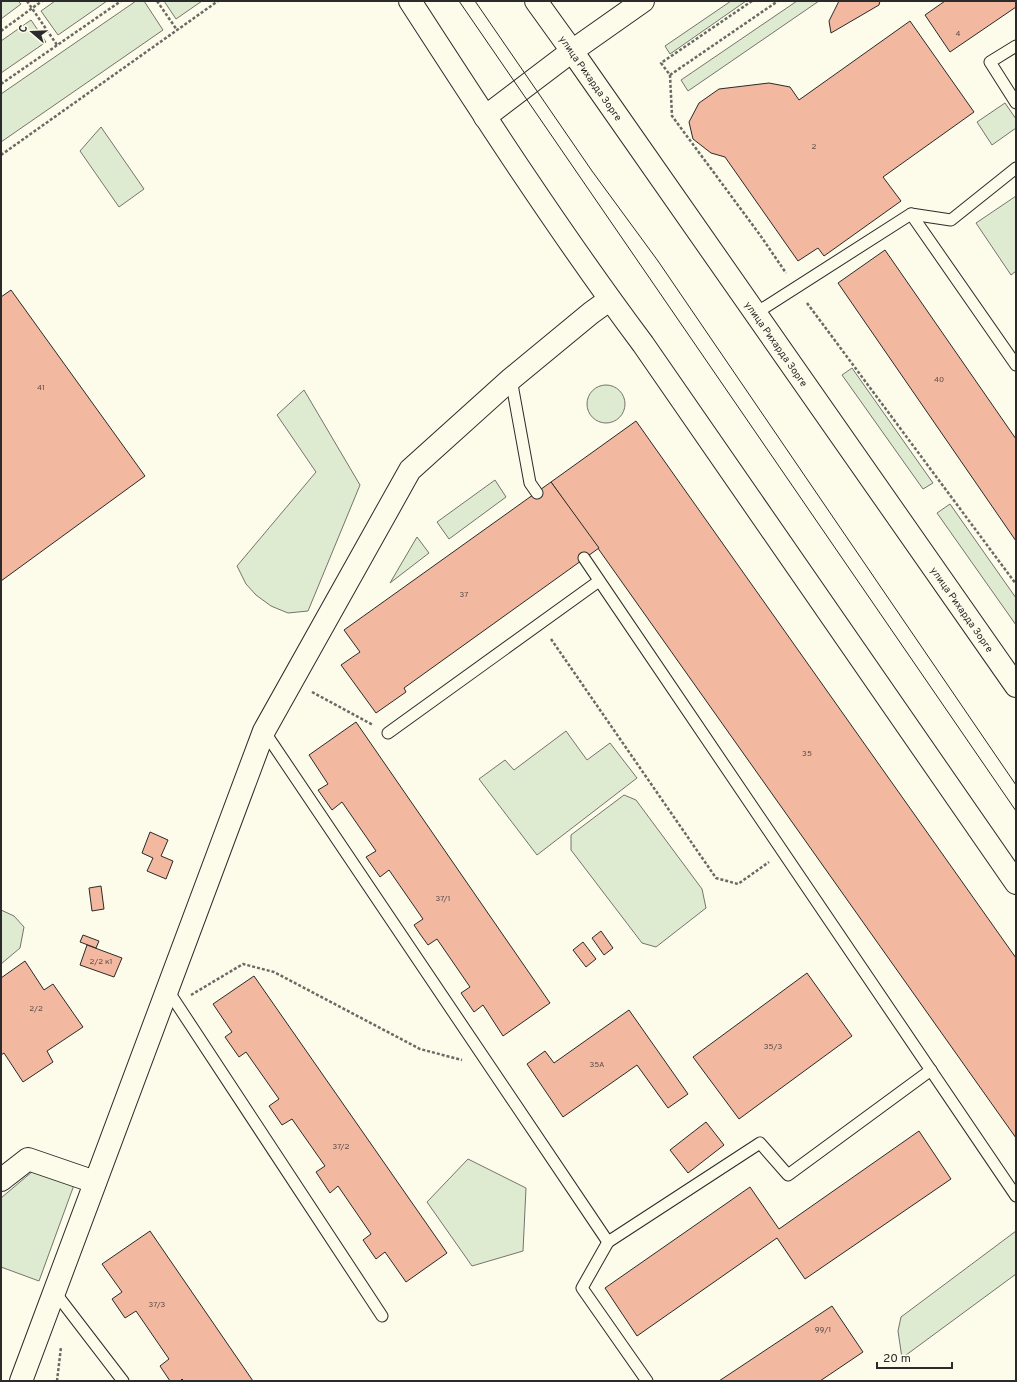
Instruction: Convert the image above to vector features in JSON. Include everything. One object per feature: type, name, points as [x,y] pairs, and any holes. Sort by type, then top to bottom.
[{"type":"street","points":[[410,1],[485,117],[610,300],[643,344],[1016,883]]},
{"type":"street","name":"улица Рихарда Зорге","points":[[536,1],[1016,686]]},
{"type":"street","points":[[485,117],[572,51],[643,1]]},
{"type":"street","points":[[21,1381],[95,1182],[172,996],[264,731],[410,470],[510,379],[591,313],[610,300]]},
{"type":"street","points":[[1,1180],[28,1159],[95,1182]]},
{"type":"lane","points":[[1016,46],[990,62],[1016,103]]},
{"type":"lane","points":[[756,313],[911,214],[951,220],[1016,168]]},
{"type":"lane","points":[[911,214],[1016,365]]},
{"type":"lane","points":[[510,379],[530,483],[537,493]]},
{"type":"lane","points":[[584,558],[782,853],[1016,1196]]},
{"type":"lane","points":[[388,733],[599,581]]},
{"type":"lane","points":[[264,731],[608,1242]]},
{"type":"lane","points":[[172,996],[382,1316]]},
{"type":"lane","points":[[647,1381],[582,1288],[608,1242],[760,1143],[788,1176],[931,1070]]},
{"type":"lane","points":[[54,1291],[123,1381]]},
{"type":"path","points":[[27,1],[58,45]]},
{"type":"path","points":[[1,31],[42,1]]},
{"type":"path","points":[[1,84],[121,1]]},
{"type":"path","points":[[157,1],[177,30]]},
{"type":"path","points":[[1,155],[218,1]]},
{"type":"path","points":[[752,1],[662,63],[670,75],[672,116],[760,235],[796,288],[1016,584]]},
{"type":"path","points":[[670,75],[778,1]]},
{"type":"path","points":[[541,623],[716,878],[738,884],[782,853]]},
{"type":"path","points":[[306,689],[388,733]]},
{"type":"path","points":[[172,996],[243,964],[274,972],[420,1049],[490,1066]]},
{"type":"path","points":[[57,1381],[61,1344]]},
{"type":"green space","points":[[1,1],[18,1],[21,4],[1,19]]},
{"type":"green space","points":[[55,1],[107,1],[58,35],[41,11]]},
{"type":"green space","points":[[136,1],[144,1],[163,30],[1,142],[1,94]]},
{"type":"green space","points":[[164,1],[202,1],[176,19]]},
{"type":"green space","points":[[731,1],[746,1],[670,54],[665,46]]},
{"type":"green space","points":[[797,1],[819,1],[688,91],[681,80]]},
{"type":"green space","points":[[31,20],[46,42],[1,73],[1,41]]},
{"type":"green space","points":[[1005,103],[1016,119],[1016,128],[992,145],[977,122]]},
{"type":"green space","points":[[101,127],[144,189],[119,207],[80,151]]},
{"type":"green space","points":[[1016,196],[1016,271],[1011,275],[976,223]]},
{"type":"green space","points":[[852,368],[933,483],[923,489],[842,375]]},
{"type":"green space","points":[[602,385],[610,385],[620,390],[624,397],[624,411],[620,418],[610,423],[602,423],[592,418],[590,415],[587,408],[587,400],[592,390],[595,388]]},
{"type":"green space","points":[[304,390],[360,485],[308,611],[288,613],[271,606],[256,595],[246,584],[237,566],[316,472],[277,415]]},
{"type":"green space","points":[[495,480],[506,497],[449,539],[437,522]]},
{"type":"green space","points":[[950,504],[1016,598],[1016,625],[937,513]]},
{"type":"green space","points":[[417,537],[429,553],[390,583]]},
{"type":"green space","points":[[566,731],[587,760],[610,743],[637,778],[537,855],[479,779],[505,760],[514,770]]},
{"type":"green space","points":[[624,795],[636,800],[702,889],[706,908],[656,947],[642,943],[571,850],[571,835]]},
{"type":"green space","points":[[1,910],[14,916],[24,927],[20,948],[1,964]]},
{"type":"green space","points":[[468,1159],[526,1188],[523,1251],[472,1266],[427,1202]]},
{"type":"green space","points":[[33,1171],[74,1185],[39,1281],[1,1267],[1,1198]]},
{"type":"green space","points":[[1016,1231],[1016,1274],[902,1358],[898,1331],[901,1317]]},
{"type":"building","points":[[839,1],[880,1],[879,5],[831,33],[829,21]]},
{"type":"building","points":[[945,1],[1016,1],[1016,7],[950,52],[925,15]]},
{"type":"building","points":[[910,21],[974,112],[883,177],[901,201],[824,256],[818,248],[798,261],[725,157],[711,153],[693,139],[689,122],[699,103],[719,89],[769,83],[790,87],[799,100]]},
{"type":"building","points":[[885,250],[1016,439],[1016,541],[838,283]]},
{"type":"building","points":[[11,290],[145,476],[1,581],[1,297]]},
{"type":"building","points":[[636,421],[1016,958],[1016,1138],[551,482]]},
{"type":"building","points":[[551,482],[599,548],[404,688],[406,692],[376,713],[341,665],[360,652],[344,630]]},
{"type":"building","points":[[356,722],[550,1003],[503,1036],[483,1005],[474,1012],[461,993],[470,987],[437,939],[428,945],[420,934],[414,925],[423,919],[389,870],[380,877],[366,857],[376,851],[342,802],[332,810],[318,790],[328,784],[309,755]]},
{"type":"building","points":[[150,832],[168,840],[161,856],[173,861],[166,879],[147,871],[153,858],[142,853]]},
{"type":"building","points":[[101,886],[104,909],[92,911],[89,888]]},
{"type":"building","points":[[601,931],[613,948],[604,955],[592,938]]},
{"type":"building","points":[[83,935],[99,941],[96,948],[80,942]]},
{"type":"building","points":[[583,942],[596,959],[586,967],[573,950]]},
{"type":"building","points":[[87,945],[122,958],[114,977],[80,965]]},
{"type":"building","points":[[25,961],[44,990],[53,984],[83,1027],[47,1051],[53,1062],[23,1082],[4,1053],[1,1055],[1,978]]},
{"type":"building","points":[[807,973],[852,1036],[739,1119],[693,1057]]},
{"type":"building","points":[[254,976],[447,1253],[406,1282],[385,1252],[376,1259],[363,1240],[371,1234],[338,1186],[330,1193],[316,1172],[325,1166],[292,1119],[282,1125],[269,1106],[279,1099],[246,1052],[239,1057],[225,1037],[232,1032],[213,1004]]},
{"type":"building","points":[[629,1010],[688,1094],[668,1108],[637,1065],[563,1117],[527,1064],[545,1051],[554,1063]]},
{"type":"building","points":[[706,1122],[724,1145],[688,1173],[670,1150]]},
{"type":"building","points":[[919,1131],[951,1179],[805,1279],[777,1238],[637,1336],[605,1288],[750,1187],[779,1229]]},
{"type":"building","points":[[150,1231],[253,1381],[184,1381],[182,1379],[180,1381],[170,1381],[160,1366],[169,1359],[136,1311],[125,1318],[112,1299],[122,1292],[102,1264]]},
{"type":"building","points":[[832,1306],[863,1352],[820,1381],[719,1381]]},
{"type":"tram line","points":[[459,1],[1016,811]]},
{"type":"tram line","points":[[475,1],[592,171],[658,261],[1016,785]]}]
